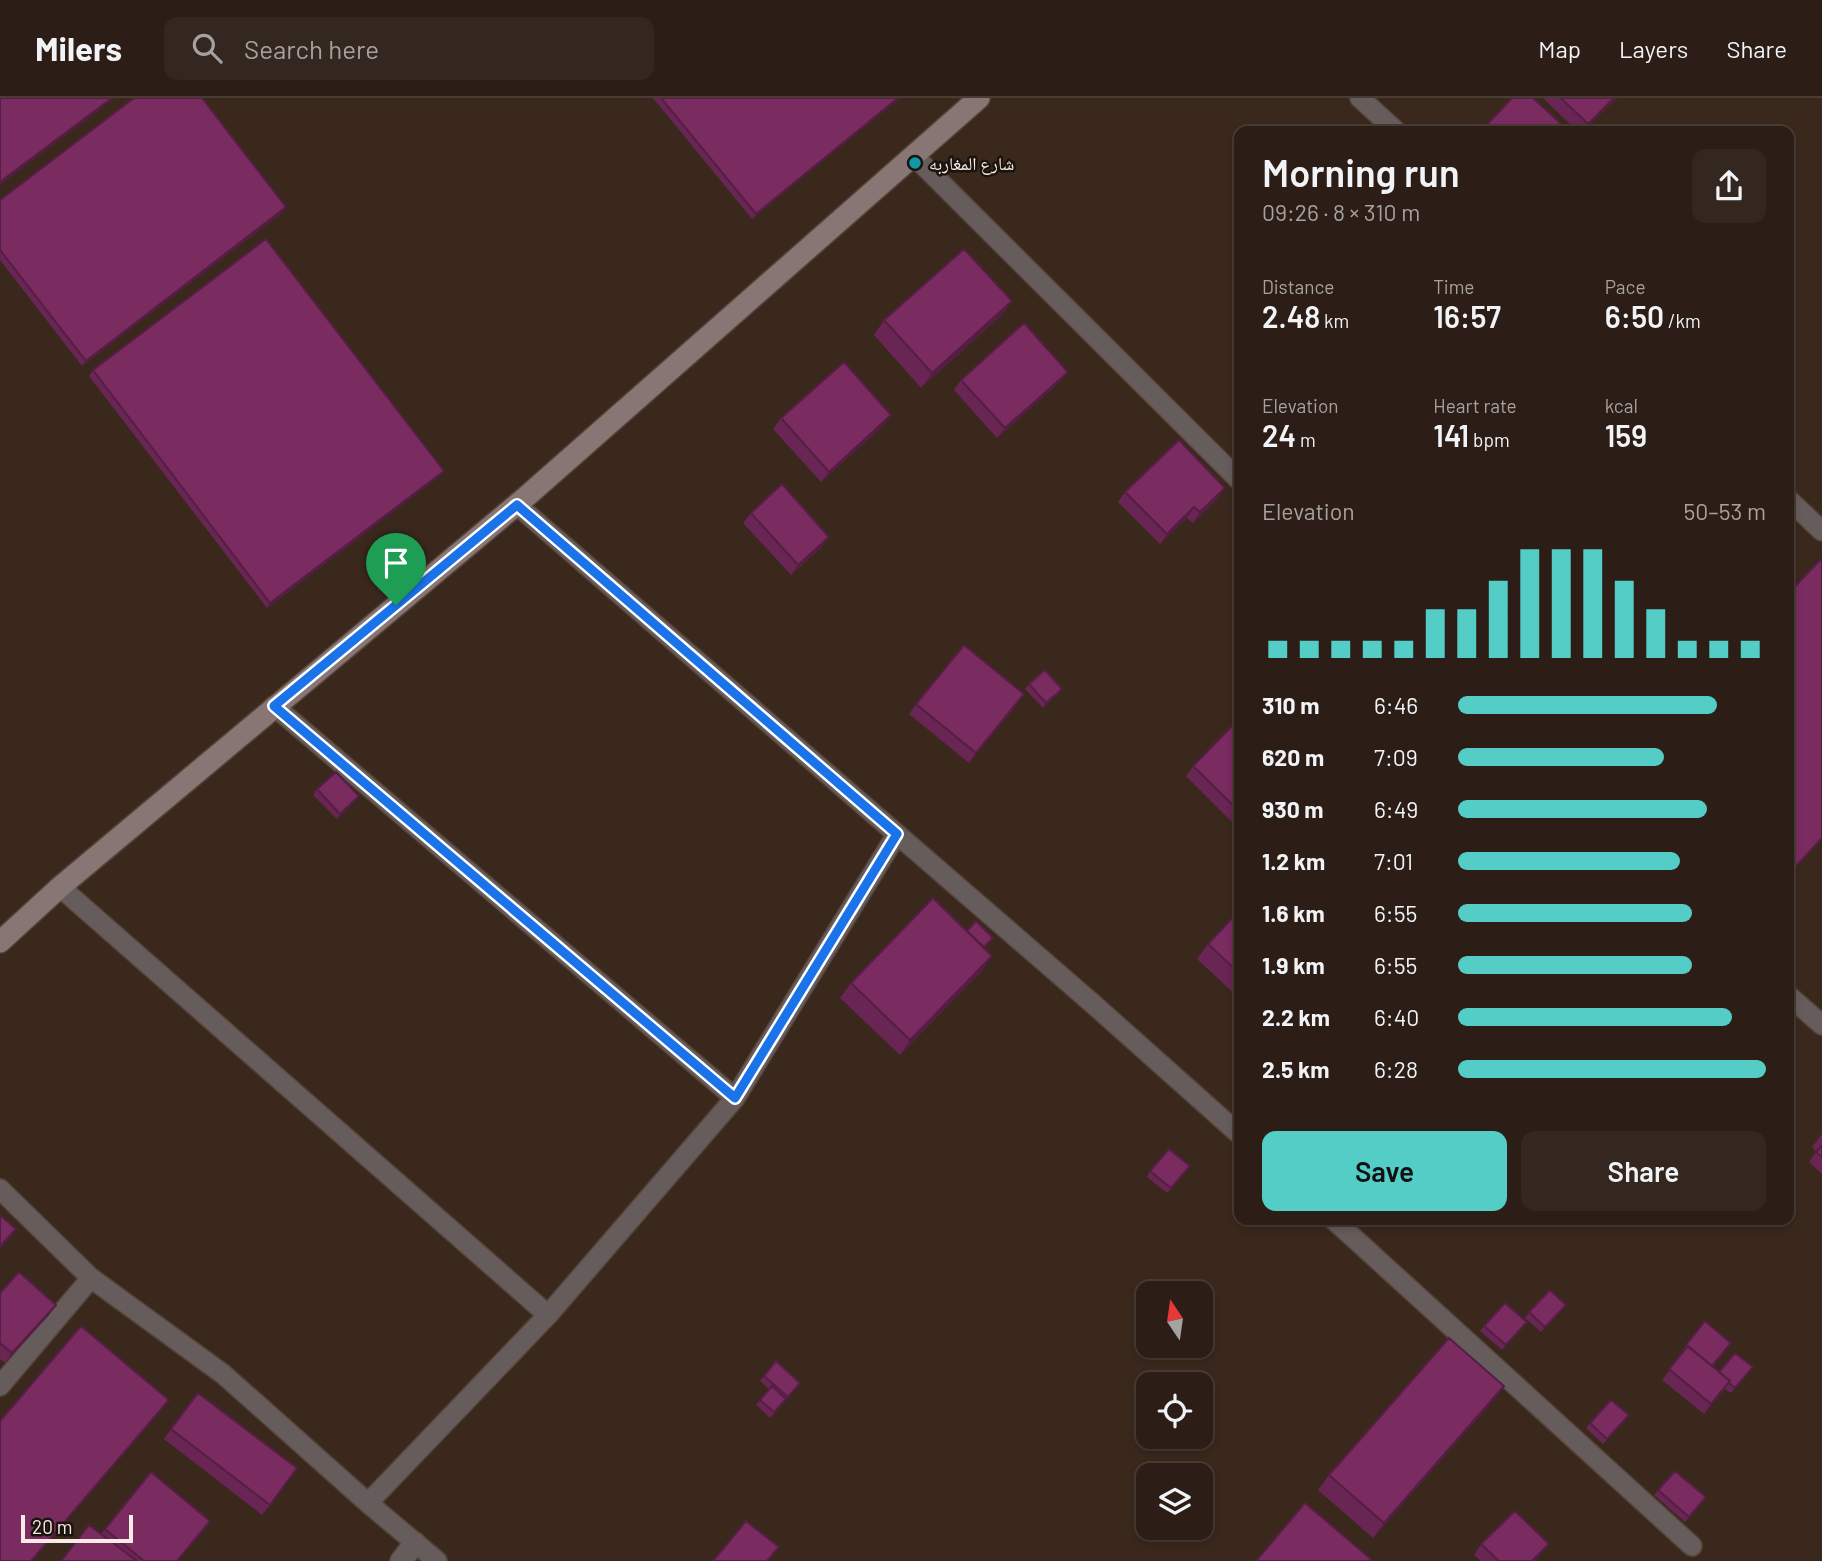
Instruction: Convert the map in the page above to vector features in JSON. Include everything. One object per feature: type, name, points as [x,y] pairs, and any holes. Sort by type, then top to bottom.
[{"type":"street","points":[[0,942],[60,887],[274,706],[517,505],[978,98]]},
{"type":"street","points":[[401,1561],[415,1543]]},
{"type":"lane","points":[[1360,98],[1391,126]]},
{"type":"lane","points":[[914,156],[1234,475]]},
{"type":"lane","points":[[517,505],[1092,1003],[1234,1130]]},
{"type":"lane","points":[[1794,505],[1822,531]]},
{"type":"lane","points":[[274,706],[735,1098]]},
{"type":"lane","points":[[368,1503],[548,1315],[735,1098],[897,834]]},
{"type":"lane","points":[[60,887],[548,1315]]},
{"type":"lane","points":[[1794,1000],[1822,1025]]},
{"type":"lane","points":[[0,1189],[91,1278],[223,1374],[437,1561]]},
{"type":"lane","points":[[1339,1225],[1692,1546]]},
{"type":"lane","points":[[0,1386],[91,1278]]},
{"type":"building","points":[[0,98],[112,98],[0,182]]},
{"type":"building","points":[[134,98],[202,98],[286,207],[86,361],[0,250],[0,200]]},
{"type":"building","points":[[661,98],[898,98],[756,214]]},
{"type":"building","points":[[1512,98],[1533,98],[1564,126],[1486,126]]},
{"type":"building","points":[[1561,98],[1614,98],[1588,124]]},
{"type":"building","points":[[266,239],[444,471],[270,603],[93,370]]},
{"type":"building","points":[[964,249],[1012,301],[932,373],[884,320]]},
{"type":"building","points":[[1024,323],[1068,372],[1005,428],[961,380]]},
{"type":"building","points":[[844,362],[891,415],[829,472],[781,418]]},
{"type":"building","points":[[1179,440],[1225,488],[1200,512],[1194,507],[1167,534],[1125,492]]},
{"type":"building","points":[[782,484],[829,537],[798,565],[751,513]]},
{"type":"building","points":[[1820,560],[1822,562],[1822,838],[1794,868],[1794,588]]},
{"type":"building","points":[[964,645],[1024,694],[976,753],[916,704]]},
{"type":"building","points":[[1045,670],[1062,689],[1046,703],[1029,684]]},
{"type":"building","points":[[1234,724],[1234,806],[1193,766]]},
{"type":"building","points":[[336,772],[359,796],[340,814],[317,789]]},
{"type":"building","points":[[933,898],[992,956],[910,1040],[851,983]]},
{"type":"building","points":[[1234,916],[1234,968],[1208,944]]},
{"type":"building","points":[[976,921],[993,938],[984,947],[967,931]]},
{"type":"building","points":[[1822,1146],[1822,1157],[1816,1152]]},
{"type":"building","points":[[1169,1149],[1190,1166],[1171,1188],[1150,1171]]},
{"type":"building","points":[[0,1215],[16,1229],[0,1246]]},
{"type":"building","points":[[19,1272],[56,1305],[12,1353],[0,1343],[0,1293]]},
{"type":"building","points":[[1550,1290],[1566,1305],[1545,1327],[1529,1312]]},
{"type":"building","points":[[1505,1303],[1527,1322],[1506,1345],[1484,1326]]},
{"type":"building","points":[[1705,1321],[1731,1343],[1712,1366],[1686,1345]]},
{"type":"building","points":[[81,1326],[169,1400],[31,1561],[0,1561],[0,1421]]},
{"type":"building","points":[[1449,1338],[1504,1386],[1384,1523],[1329,1475]]},
{"type":"building","points":[[1688,1346],[1730,1381],[1711,1404],[1669,1369]]},
{"type":"building","points":[[1735,1353],[1753,1367],[1735,1388],[1719,1372]]},
{"type":"building","points":[[776,1361],[800,1383],[788,1397],[764,1376]]},
{"type":"building","points":[[772,1386],[786,1399],[774,1412],[760,1400]]},
{"type":"building","points":[[198,1393],[297,1468],[270,1505],[171,1429]]},
{"type":"building","points":[[1611,1400],[1629,1415],[1607,1439],[1590,1423]]},
{"type":"building","points":[[1675,1471],[1706,1497],[1689,1517],[1658,1490]]},
{"type":"building","points":[[151,1472],[210,1521],[177,1561],[144,1561],[105,1529]]},
{"type":"building","points":[[1305,1503],[1371,1559],[1370,1561],[1256,1561]]},
{"type":"building","points":[[1515,1511],[1549,1544],[1532,1561],[1499,1561],[1481,1544]]},
{"type":"building","points":[[746,1521],[779,1547],[767,1561],[713,1561]]},
{"type":"building","points":[[89,1525],[137,1561],[61,1561]]},
{"type":"place","name":"شارع المغاربه","points":[[915,163]]},
{"type":"route","points":[[517,505],[897,834],[735,1098],[274,706],[396,605],[517,505]]}]
